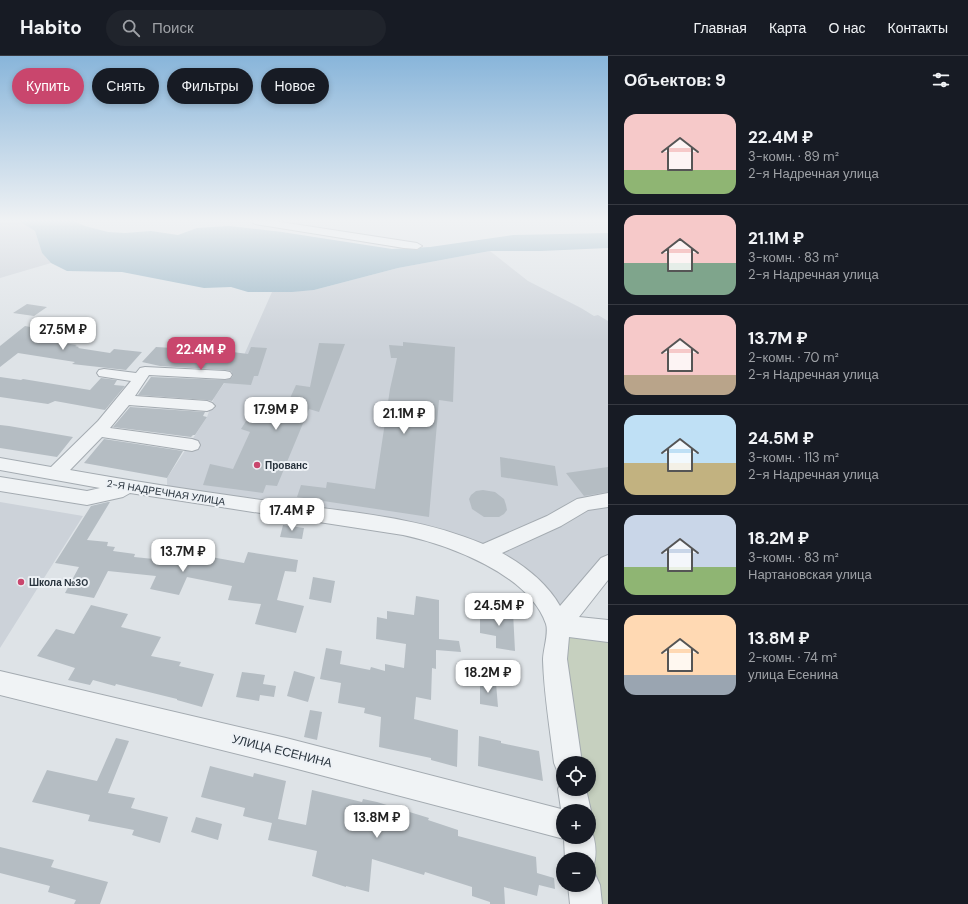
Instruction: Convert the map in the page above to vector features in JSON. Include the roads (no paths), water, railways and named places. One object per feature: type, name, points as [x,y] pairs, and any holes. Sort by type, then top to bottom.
[{"type":"street","points":[[55,474],[125,400],[145,371],[225,375]]},
{"type":"street","points":[[104,373],[140,378]]},
{"type":"street","points":[[125,400],[207,406]]},
{"type":"street","points":[[97,431],[192,445]]},
{"type":"street","name":"2-Я НАДРЕЧНАЯ УЛИЦА","points":[[0,464],[132,488],[397,526],[446,537],[483,553],[529,583],[546,602],[558,625]]},
{"type":"street","points":[[0,484],[87,498],[132,488]]},
{"type":"street","points":[[483,553],[554,521],[584,504],[608,500]]},
{"type":"street","points":[[567,756],[555,659],[558,625],[608,564]]},
{"type":"street","points":[[558,625],[608,631]]},
{"type":"street","name":"УЛИЦА ЕСЕНИНА","points":[[0,683],[286,752],[556,822]]},
{"type":"street","points":[[585,892],[586,904]]},
{"type":"water","points":[[49,261],[438,261],[398,268],[314,290],[292,292],[248,292],[231,287],[204,288],[122,272],[67,271]]},
{"type":"place","name":"Прованс","points":[[257,465]]},
{"type":"place","name":"Школа №30","points":[[21,582]]}]
